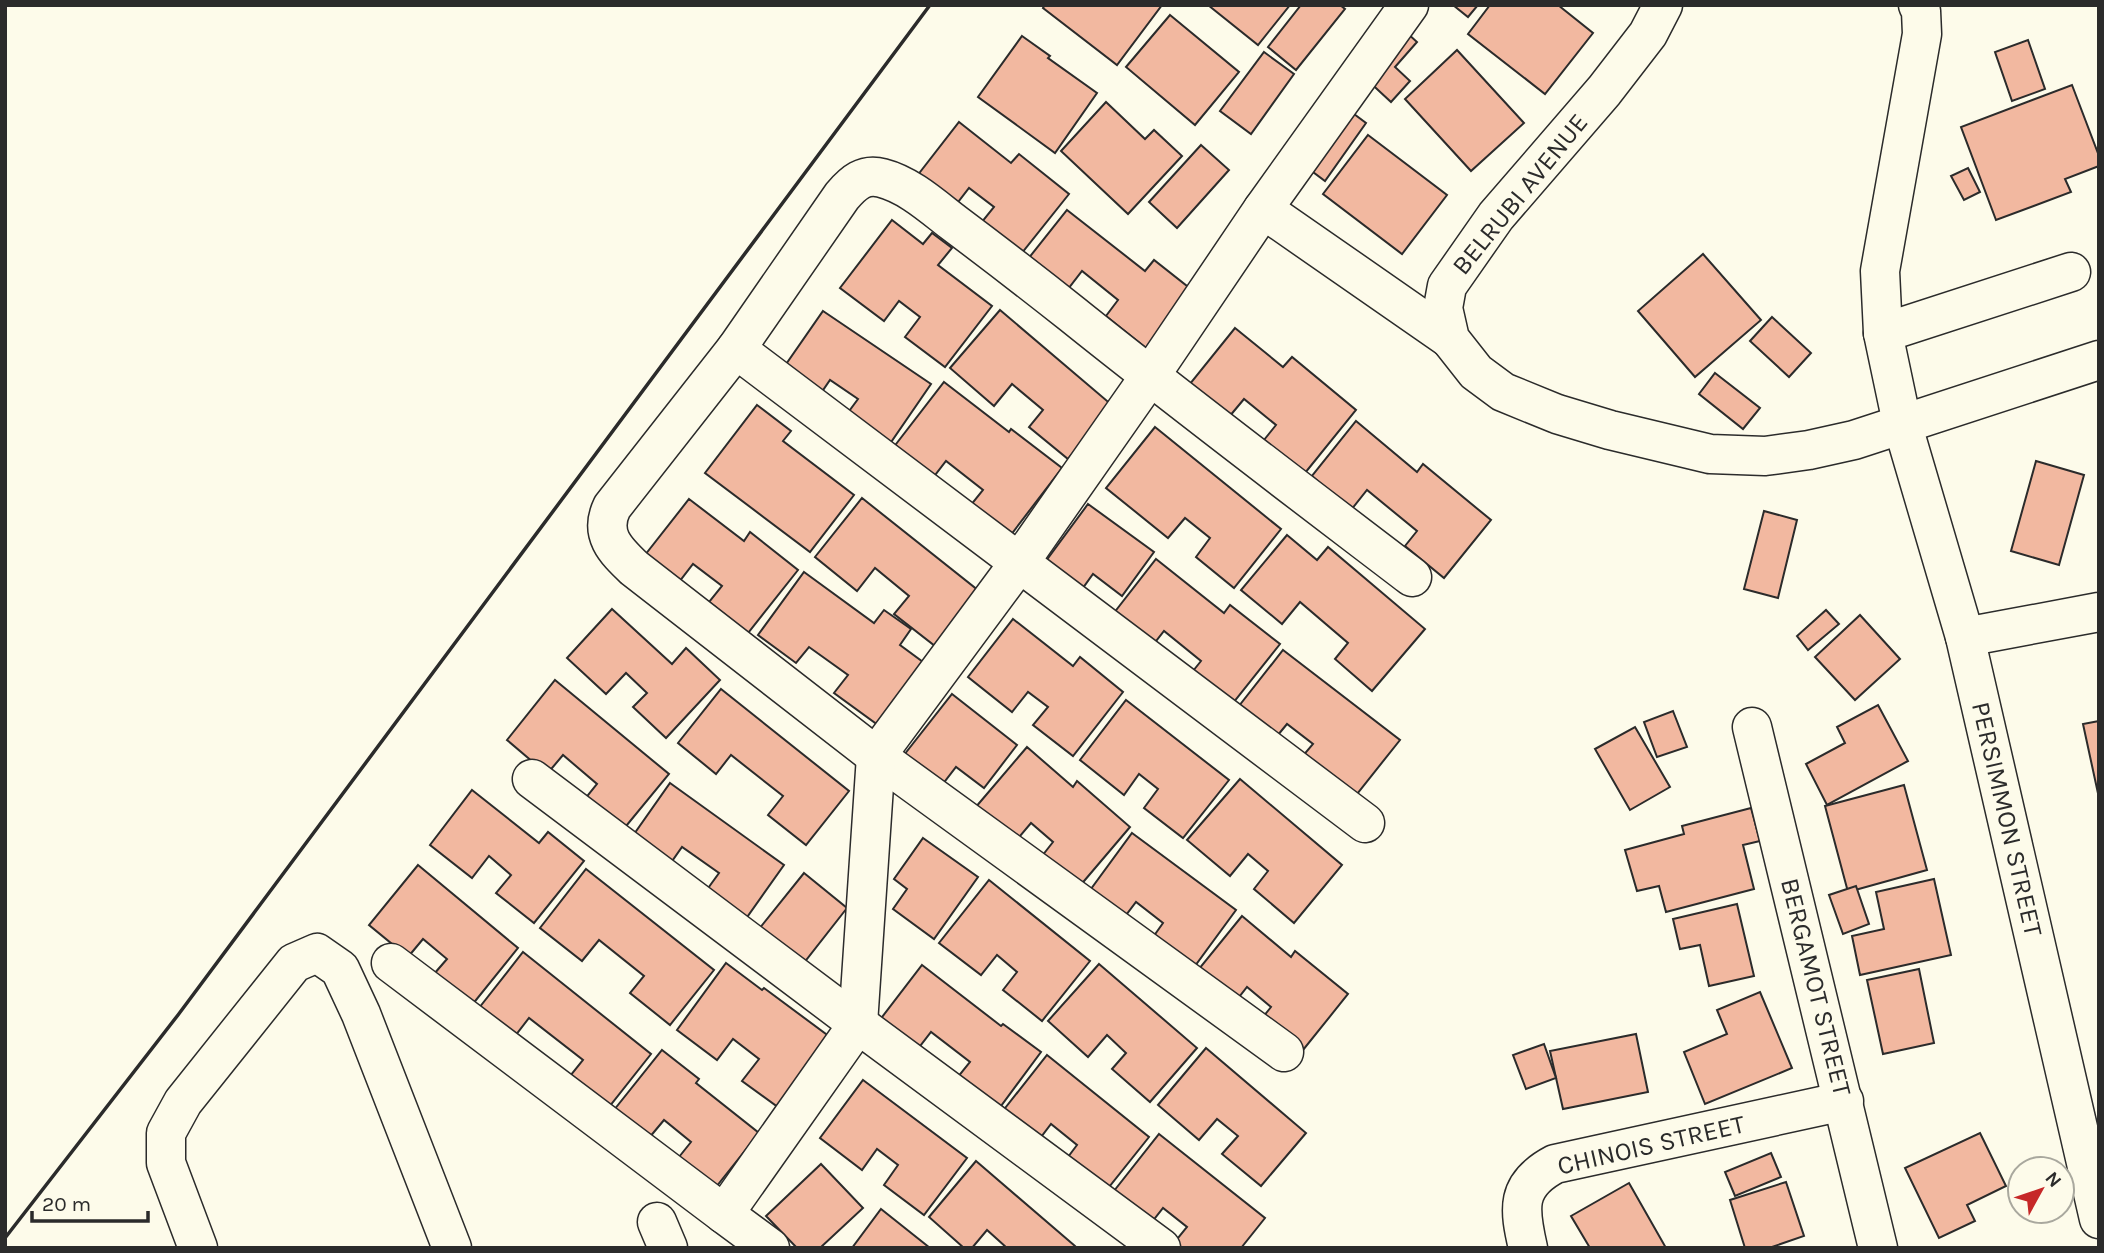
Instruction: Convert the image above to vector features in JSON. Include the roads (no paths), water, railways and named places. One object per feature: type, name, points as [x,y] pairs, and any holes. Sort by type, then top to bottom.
[{"type":"street","points":[[724,1214],[858,1024],[876,756],[1019,563],[1263,209],[1409,5]]},
{"type":"street","name":"BELRUBI AVENUE","points":[[1663,5],[1648,34],[1604,91],[1496,216],[1447,286],[1443,308],[1450,339],[1476,372],[1503,393],[1557,414],[1610,430],[1710,454],[1765,456],[1854,440],[2099,360]]},
{"type":"street","name":"PERSIMMON STREET","points":[[1918,5],[1921,11],[1922,34],[1880,271],[1883,333],[1902,423],[1965,637],[2099,1219]]},
{"type":"street","points":[[1284,1052],[876,756],[634,568],[611,542],[607,518],[612,507],[736,349],[842,196],[864,177],[879,177],[925,201],[1021,273],[1150,376],[1412,577]]},
{"type":"street","points":[[1263,209],[1450,339]]},
{"type":"street","points":[[1883,333],[2071,272]]},
{"type":"street","points":[[736,349],[1365,823]]},
{"type":"street","points":[[1965,637],[2099,612]]},
{"type":"street","name":"BERGAMOT STREET","points":[[1752,727],[1878,1248]]},
{"type":"street","points":[[532,779],[1161,1248]]},
{"type":"street","points":[[198,1248],[166,1163],[166,1133],[183,1102],[294,963],[317,953],[340,969],[361,1014],[452,1248]]},
{"type":"street","points":[[391,963],[770,1248]]},
{"type":"street","name":"CHINOIS STREET","points":[[1528,1248],[1522,1220],[1523,1196],[1527,1186],[1555,1164],[1844,1101]]}]
